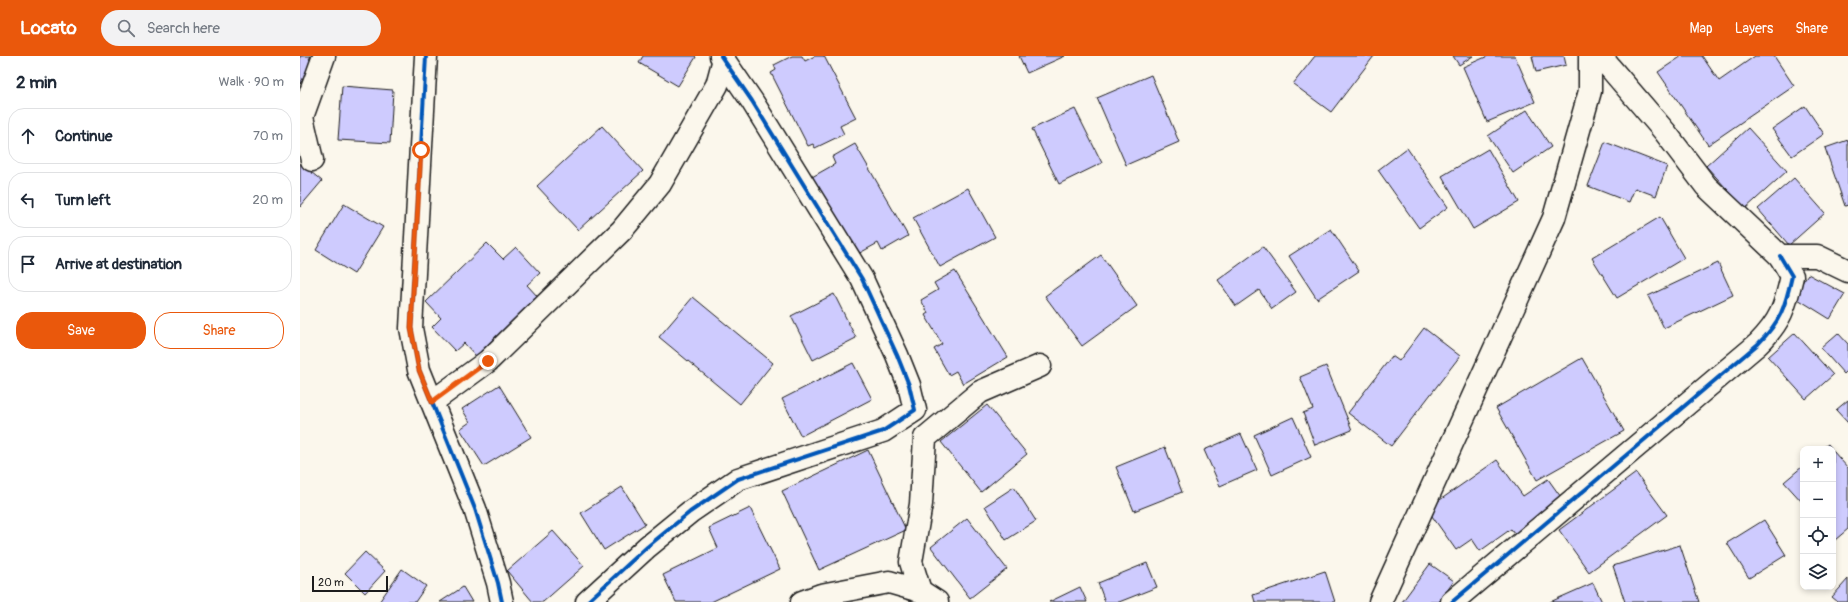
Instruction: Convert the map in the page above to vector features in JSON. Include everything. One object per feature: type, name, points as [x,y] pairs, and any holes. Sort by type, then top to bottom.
[{"type":"street","points":[[312,160],[302,117],[324,56]]},
{"type":"street","points":[[426,56],[411,328],[419,370],[475,509],[498,583],[502,602]]},
{"type":"street","points":[[1380,602],[1554,218],[1590,91],[1590,56]]},
{"type":"street","points":[[1452,602],[1758,344],[1772,330],[1779,320],[1784,307],[1792,276],[1780,256],[1706,186],[1665,132],[1600,56]]},
{"type":"street","points":[[432,402],[488,361],[622,230],[660,184],[717,85],[722,58]]},
{"type":"street","points":[[587,602],[647,547],[690,512],[738,479],[883,431],[915,410],[909,385],[897,355],[862,279],[722,58]]},
{"type":"street","points":[[1780,256],[1817,256],[1848,271]]},
{"type":"street","points":[[929,596],[911,562],[921,504],[925,438],[980,392],[1040,366]]},
{"type":"street","points":[[802,602],[834,592],[889,582],[929,596]]},
{"type":"building","points":[[300,56],[311,56],[309,59],[313,62],[300,84]]},
{"type":"building","points":[[643,56],[696,57],[678,86],[639,63]]},
{"type":"building","points":[[792,56],[802,56],[805,61],[815,56],[824,56],[856,118],[840,126],[844,134],[815,148],[813,144],[808,146],[771,73],[776,70],[774,65]]},
{"type":"building","points":[[1019,56],[1065,56],[1027,73]]},
{"type":"building","points":[[1315,56],[1374,56],[1331,112],[1293,84]]},
{"type":"building","points":[[1453,56],[1473,56],[1459,65]]},
{"type":"building","points":[[1488,56],[1515,56],[1535,102],[1487,122],[1463,67]]},
{"type":"building","points":[[1532,56],[1564,56],[1566,65],[1536,72]]},
{"type":"building","points":[[1682,56],[1702,56],[1719,81],[1755,56],[1774,56],[1794,86],[1708,145],[1658,72]]},
{"type":"building","points":[[1151,75],[1179,142],[1126,165],[1097,98]]},
{"type":"building","points":[[342,86],[393,90],[390,143],[338,140]]},
{"type":"building","points":[[1805,106],[1824,134],[1792,156],[1772,129]]},
{"type":"building","points":[[1075,109],[1102,163],[1059,184],[1032,129]]},
{"type":"building","points":[[1527,110],[1551,147],[1513,173],[1488,136]]},
{"type":"building","points":[[602,126],[643,171],[578,230],[537,186]]},
{"type":"building","points":[[1748,128],[1787,171],[1745,209],[1706,166]]},
{"type":"building","points":[[1848,140],[1848,205],[1845,206],[1825,148]]},
{"type":"building","points":[[1605,142],[1667,166],[1656,196],[1635,188],[1629,202],[1588,186]]},
{"type":"building","points":[[855,144],[908,236],[882,251],[878,243],[856,255],[812,177],[835,164],[832,157]]},
{"type":"building","points":[[1407,148],[1448,207],[1419,228],[1378,170]]},
{"type":"building","points":[[1488,149],[1519,202],[1473,229],[1442,176]]},
{"type":"building","points":[[300,163],[322,181],[300,207]]},
{"type":"building","points":[[1794,178],[1825,213],[1789,245],[1758,209]]},
{"type":"building","points":[[968,188],[995,237],[940,267],[913,218]]},
{"type":"building","points":[[344,204],[383,227],[354,274],[316,250]]},
{"type":"building","points":[[1660,217],[1684,258],[1617,298],[1592,258]]},
{"type":"building","points":[[1331,229],[1359,271],[1317,299],[1289,256]]},
{"type":"building","points":[[487,243],[503,259],[516,247],[540,273],[527,285],[538,297],[476,356],[464,343],[455,351],[432,327],[441,318],[426,302]]},
{"type":"building","points":[[1263,247],[1296,292],[1272,309],[1259,290],[1236,306],[1218,280]]},
{"type":"building","points":[[1101,255],[1137,306],[1082,346],[1045,296]]},
{"type":"building","points":[[1718,263],[1733,295],[1664,328],[1648,296]]},
{"type":"building","points":[[955,271],[1008,357],[963,384],[956,371],[949,375],[934,349],[942,344],[925,315],[928,313],[921,300],[938,290],[934,283]]},
{"type":"building","points":[[1808,274],[1845,294],[1830,319],[1793,296]]},
{"type":"building","points":[[834,294],[856,338],[813,360],[791,316]]},
{"type":"building","points":[[693,297],[773,363],[740,404],[659,337]]},
{"type":"building","points":[[1424,328],[1460,356],[1391,446],[1348,413],[1392,356],[1399,361]]},
{"type":"building","points":[[1795,333],[1833,375],[1806,399],[1768,357]]},
{"type":"building","points":[[1838,333],[1848,344],[1848,370],[1844,374],[1821,348]]},
{"type":"building","points":[[1582,358],[1624,431],[1537,480],[1496,408]]},
{"type":"building","points":[[853,363],[872,399],[801,436],[782,399]]},
{"type":"building","points":[[1326,366],[1352,430],[1315,445],[1303,413],[1313,409],[1300,377]]},
{"type":"building","points":[[499,385],[531,437],[484,466],[460,429],[470,422],[462,409]]},
{"type":"building","points":[[1848,400],[1848,423],[1836,410]]},
{"type":"building","points":[[987,405],[1027,454],[981,492],[941,442]]},
{"type":"building","points":[[1293,417],[1311,457],[1272,475],[1254,435]]},
{"type":"building","points":[[1241,434],[1257,470],[1220,486],[1204,450]]},
{"type":"building","points":[[1165,447],[1182,492],[1134,511],[1116,467]]},
{"type":"building","points":[[868,450],[906,530],[819,570],[782,491]]},
{"type":"building","points":[[1836,454],[1848,468],[1848,529],[1836,539]]},
{"type":"building","points":[[1497,460],[1523,496],[1548,479],[1563,500],[1515,534],[1511,529],[1480,551],[1472,539],[1456,550],[1427,509]]},
{"type":"building","points":[[1800,469],[1800,500],[1784,482]]},
{"type":"building","points":[[1636,473],[1667,515],[1589,572],[1559,530]]},
{"type":"building","points":[[622,487],[645,524],[604,550],[581,513]]},
{"type":"building","points":[[1014,487],[1036,521],[1006,540],[985,506]]},
{"type":"building","points":[[750,508],[780,569],[711,602],[676,602],[663,575],[718,548],[709,528]]},
{"type":"building","points":[[967,518],[1007,569],[970,598],[931,547]]},
{"type":"building","points":[[1764,520],[1786,555],[1749,578],[1727,543]]},
{"type":"building","points":[[553,531],[584,566],[543,602],[533,602],[507,571]]},
{"type":"building","points":[[1680,545],[1699,602],[1625,602],[1613,566]]},
{"type":"building","points":[[365,552],[385,571],[365,593],[345,573]]},
{"type":"building","points":[[1147,563],[1157,587],[1119,602],[1105,602],[1098,583]]},
{"type":"building","points":[[1430,564],[1454,581],[1439,602],[1402,602]]},
{"type":"building","points":[[402,569],[426,586],[415,602],[379,602]]},
{"type":"building","points":[[1325,571],[1335,602],[1255,602],[1253,595]]},
{"type":"building","points":[[1848,579],[1848,602],[1838,602],[1832,597]]},
{"type":"building","points":[[1593,583],[1602,602],[1550,602]]},
{"type":"building","points":[[463,587],[472,602],[440,602]]},
{"type":"building","points":[[1080,587],[1087,602],[1049,602]]},
{"type":"cycle path","points":[[426,56],[411,328],[419,370],[475,509],[498,583],[502,602]]},
{"type":"cycle path","points":[[587,602],[647,547],[690,512],[738,479],[883,431],[915,410],[909,385],[897,355],[862,279],[752,101],[721,56]]},
{"type":"cycle path","points":[[1452,602],[1766,336],[1781,313],[1792,276],[1780,256]]},
{"type":"route","points":[[421,150],[411,328],[419,370],[432,402],[488,361]]}]
